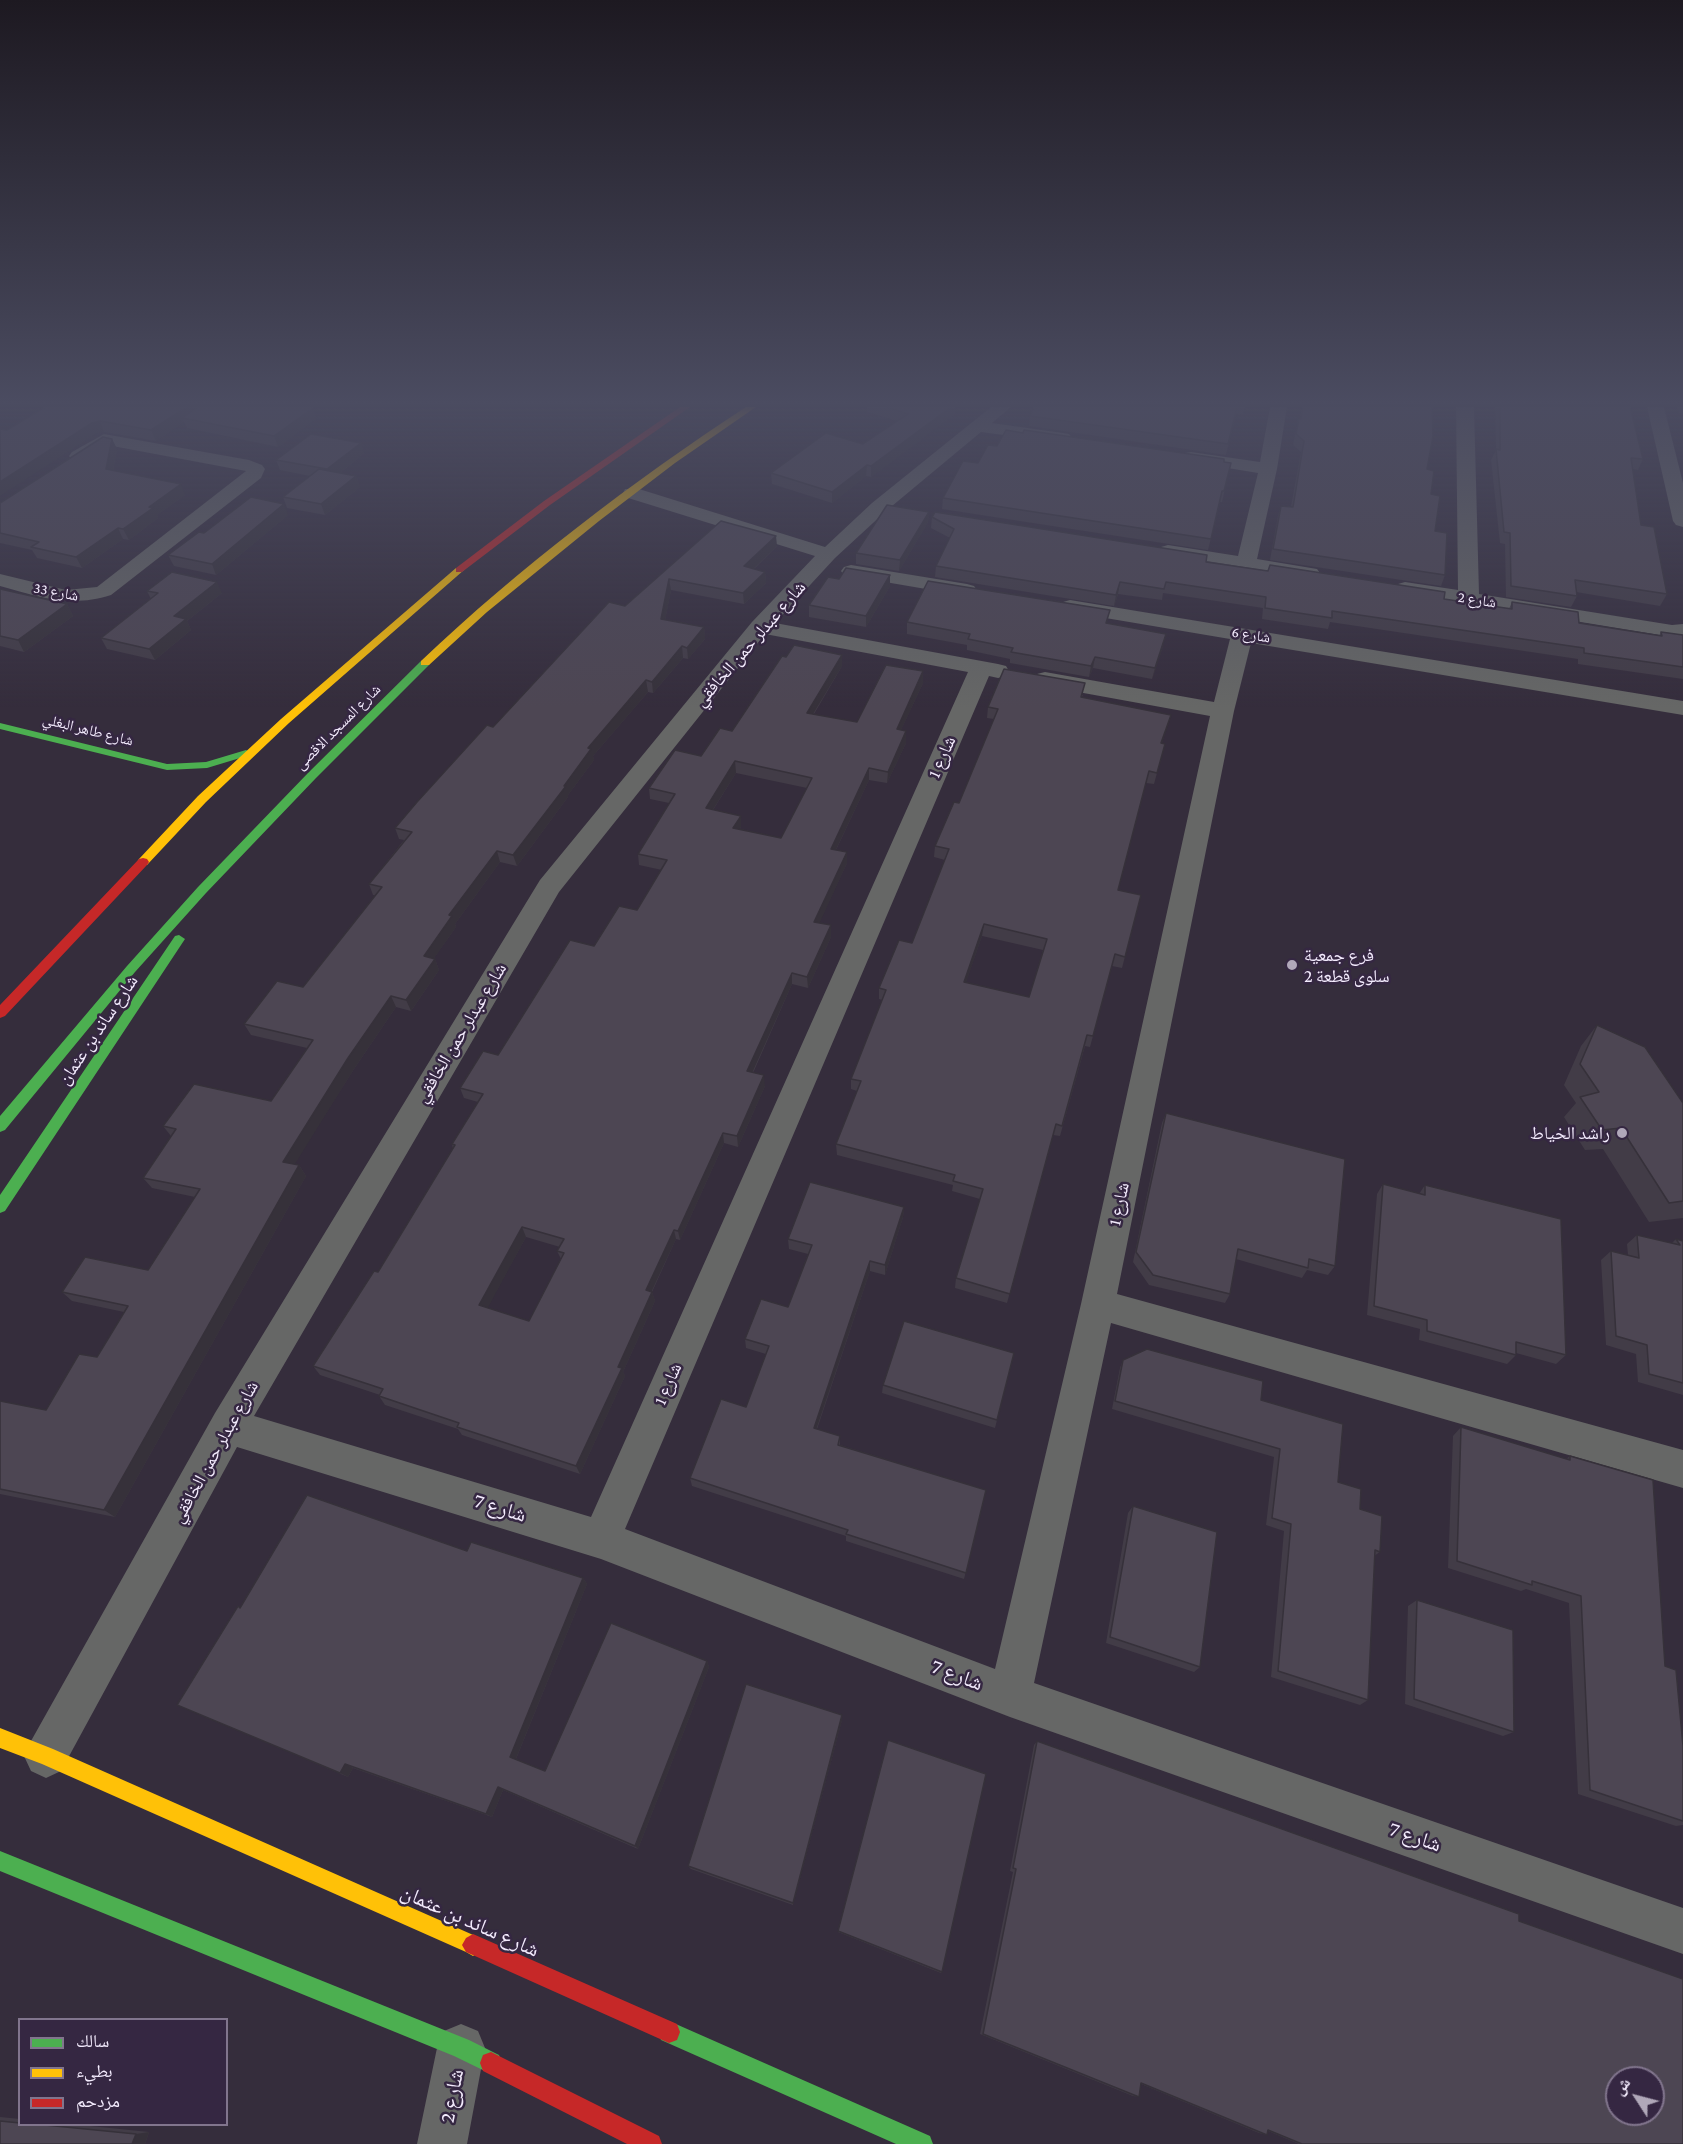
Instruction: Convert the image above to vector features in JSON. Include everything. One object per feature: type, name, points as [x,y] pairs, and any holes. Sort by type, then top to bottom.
[{"type":"main road","name":"شارع المسجد الاقصى","points":[[0,1013],[195,790],[252,752],[439,586],[542,507]]},
{"type":"main road","name":"شارع المسجد الاقصى","points":[[0,1126],[132,968],[340,746],[461,628],[611,507]]},
{"type":"main road","points":[[481,553],[528,525],[540,522]]},
{"type":"main road","points":[[461,628],[551,537]]},
{"type":"main road","name":"شارع طاهر البغلي","points":[[0,726],[167,767],[207,765],[252,752]]},
{"type":"main road","name":"شارع طاهر البغلي","points":[[167,767],[195,790]]},
{"type":"main road","name":"شارع ساند بن عثمان","points":[[0,1207],[137,1005],[221,871]]},
{"type":"main road","name":"شارع ساند بن عثمان","points":[[0,1738],[46,1756],[922,2144]]},
{"type":"main road","points":[[2,1866],[462,2048],[651,2144]]},
{"type":"street","name":"شارع 33","points":[[0,580],[77,598],[92,597],[104,591],[212,507]]},
{"type":"street","points":[[674,507],[823,560],[983,592]]},
{"type":"street","name":"شارع عبدلر حمن الخافقي","points":[[46,1756],[228,1426],[549,886],[760,627],[823,560],[892,507]]},
{"type":"street","points":[[1246,563],[1259,507]]},
{"type":"street","points":[[1467,507],[1468,598]]},
{"type":"street","points":[[1151,548],[1328,576]]},
{"type":"street","name":"شارع 2","points":[[1386,585],[1672,632],[1683,630]]},
{"type":"street","name":"شارع 6","points":[[1053,603],[1683,708]]},
{"type":"street","points":[[760,627],[1222,711]]},
{"type":"street","name":"شارع 1","points":[[1010,1696],[1098,1304],[1222,711],[1242,633]]},
{"type":"street","name":"شارع 1","points":[[601,1539],[981,668]]},
{"type":"street","points":[[1098,1304],[1683,1469]]},
{"type":"street","name":"شارع 7","points":[[228,1426],[601,1539],[1010,1696],[1683,1931]]},
{"type":"street","name":"شارع 2","points":[[442,2144],[462,2048]]},
{"type":"building","points":[[0,507],[153,508],[123,529],[118,528],[76,557],[31,547],[39,542],[0,533]]},
{"type":"building","points":[[238,507],[280,507],[212,564],[168,555],[199,532],[204,533]]},
{"type":"building","points":[[886,507],[929,512],[900,560],[856,553]]},
{"type":"building","points":[[1002,507],[1218,507],[1211,539]]},
{"type":"building","points":[[1281,507],[1438,507],[1435,531],[1447,533],[1445,575],[1273,549]]},
{"type":"building","points":[[1502,507],[1638,507],[1641,525],[1654,527],[1667,594],[1575,580],[1577,596],[1511,586],[1510,533],[1504,532]]},
{"type":"building","points":[[935,512],[1207,555],[1206,562],[1268,571],[1270,565],[1445,592],[1444,599],[1512,609],[1512,602],[1578,612],[1579,623],[1662,636],[1661,632],[1683,635],[1683,667],[1584,653],[1584,648],[1332,611],[1332,618],[1265,608],[1266,597],[1166,582],[1164,589],[1120,582],[1116,595],[936,566],[954,529],[932,517]]},
{"type":"building","points":[[721,521],[776,536],[744,566],[765,572],[743,593],[669,579],[661,619],[704,627],[687,648],[682,646],[652,682],[646,680],[588,748],[591,749],[564,786],[566,786],[513,855],[497,851],[449,915],[452,916],[424,956],[435,959],[406,1000],[391,996],[348,1058],[283,1162],[299,1165],[104,1510],[0,1489],[0,1401],[46,1410],[79,1354],[97,1357],[128,1306],[62,1292],[85,1257],[148,1270],[200,1189],[143,1178],[176,1129],[163,1126],[194,1084],[271,1101],[313,1040],[244,1024],[277,981],[303,987],[382,887],[369,884],[412,832],[395,828],[487,725],[493,727],[609,602],[625,606]]},
{"type":"building","points":[[846,568],[890,575],[866,616],[809,605],[828,577],[839,579]]},
{"type":"building","points":[[172,572],[217,582],[174,616],[186,619],[149,649],[101,638],[158,593],[147,591]]},
{"type":"building","points":[[928,581],[1110,610],[1106,623],[1166,634],[1155,668],[1095,657],[1091,666],[1011,652],[1013,648],[968,639],[970,634],[907,622]]},
{"type":"building","points":[[0,589],[67,604],[18,640],[0,636]]},
{"type":"building","points":[[794,645],[842,655],[807,713],[857,722],[886,665],[923,671],[897,729],[906,731],[888,772],[869,768],[831,849],[847,852],[814,922],[831,925],[807,977],[792,973],[747,1071],[764,1075],[737,1136],[723,1133],[678,1231],[674,1230],[646,1290],[652,1292],[618,1367],[622,1368],[576,1466],[457,1427],[459,1423],[379,1396],[383,1389],[313,1366],[374,1271],[378,1272],[483,1094],[460,1088],[483,1051],[498,1055],[570,940],[594,946],[619,906],[637,910],[667,860],[638,854],[675,794],[649,788],[675,750],[701,756],[720,728],[732,731],[782,656],[786,657]],"holes":[[[735,761],[812,778],[781,838],[733,828],[741,816],[706,808]],[[522,1227],[564,1239],[557,1251],[564,1253],[529,1321],[479,1305]]]},
{"type":"building","points":[[1004,669],[1085,683],[1081,697],[1171,715],[1161,743],[1165,744],[1157,773],[1149,771],[1118,890],[1141,895],[1125,957],[1115,954],[1093,1036],[1087,1035],[1062,1126],[1056,1124],[1010,1294],[956,1278],[983,1189],[953,1181],[955,1175],[836,1144],[861,1081],[851,1079],[886,990],[879,988],[899,940],[912,943],[949,849],[935,846],[954,802],[959,803],[998,709],[988,707]],"holes":[[[984,924],[1047,939],[1029,997],[964,982]]]},
{"type":"building","points":[[1597,1025],[1645,1047],[1683,1103],[1683,1201],[1669,1203],[1621,1128],[1602,1130],[1580,1097],[1599,1092],[1580,1064]]},
{"type":"building","points":[[1166,1113],[1345,1159],[1335,1266],[1309,1259],[1308,1268],[1238,1249],[1230,1294],[1153,1275],[1136,1252]]},
{"type":"building","points":[[810,1182],[904,1207],[885,1265],[870,1261],[814,1428],[840,1436],[838,1445],[986,1490],[966,1573],[846,1534],[848,1530],[690,1478],[721,1399],[746,1407],[769,1346],[745,1339],[761,1299],[788,1307],[812,1245],[788,1239]]},
{"type":"building","points":[[1383,1184],[1425,1195],[1425,1185],[1561,1219],[1566,1355],[1516,1342],[1516,1355],[1427,1331],[1427,1320],[1374,1306]]},
{"type":"building","points":[[1637,1235],[1680,1245],[1676,1239],[1683,1241],[1683,1383],[1649,1374],[1647,1345],[1616,1336],[1611,1251],[1639,1258]]},
{"type":"building","points":[[904,1321],[1014,1353],[997,1420],[883,1385]]},
{"type":"building","points":[[1147,1349],[1263,1381],[1261,1400],[1343,1424],[1338,1482],[1361,1489],[1360,1509],[1382,1516],[1380,1552],[1375,1550],[1368,1700],[1278,1671],[1291,1524],[1272,1518],[1280,1449],[1115,1401],[1123,1360]]},
{"type":"building","points":[[1461,1427],[1570,1460],[1570,1456],[1653,1480],[1665,1666],[1676,1670],[1683,1746],[1683,1821],[1590,1790],[1581,1596],[1532,1581],[1532,1585],[1457,1561]]},
{"type":"building","points":[[307,1495],[467,1551],[471,1542],[583,1578],[510,1757],[545,1771],[611,1623],[707,1661],[635,1846],[498,1787],[486,1814],[345,1764],[340,1773],[177,1705],[238,1606],[240,1608]]},
{"type":"building","points":[[1133,1506],[1217,1532],[1200,1667],[1110,1637]]},
{"type":"building","points":[[1417,1600],[1513,1630],[1514,1732],[1414,1699]]},
{"type":"building","points":[[746,1684],[842,1715],[793,1903],[688,1866]]},
{"type":"building","points":[[888,1740],[986,1774],[942,1972],[838,1931]]},
{"type":"building","points":[[1037,1741],[1519,1914],[1519,1921],[1683,1979],[1683,2144],[1302,2144],[1268,2130],[1267,2135],[1141,2083],[1139,2097],[983,2034],[1016,1869],[1013,1868]]},
{"type":"building","points":[[0,2121],[18,2123],[18,2126],[55,2126],[136,2134],[132,2144],[0,2144]]},
{"type":"traffic: fast","points":[[0,1126],[131,969],[202,890],[312,775],[425,663]]},
{"type":"traffic: fast","points":[[0,726],[167,767],[207,765],[246,753]]},
{"type":"traffic: fast","points":[[0,1207],[179,939]]},
{"type":"traffic: fast","points":[[0,1861],[461,2048],[491,2063]]},
{"type":"traffic: fast","points":[[669,2032],[922,2144]]},
{"type":"traffic: slow","points":[[425,663],[484,610],[612,507]]},
{"type":"traffic: slow","points":[[143,862],[202,799],[285,721],[459,570]]},
{"type":"traffic: slow","points":[[0,1738],[46,1756],[473,1945]]},
{"type":"traffic: jam","points":[[459,570],[542,507]]},
{"type":"traffic: jam","points":[[0,1013],[143,862]]},
{"type":"traffic: jam","points":[[473,1945],[669,2032]]},
{"type":"traffic: jam","points":[[491,2063],[651,2144]]},
{"type":"place","name":"فرع جمعية سلوى قطعة 2","points":[[1292,965]]},
{"type":"place","name":"راشد الخياط","points":[[1622,1133]]}]
